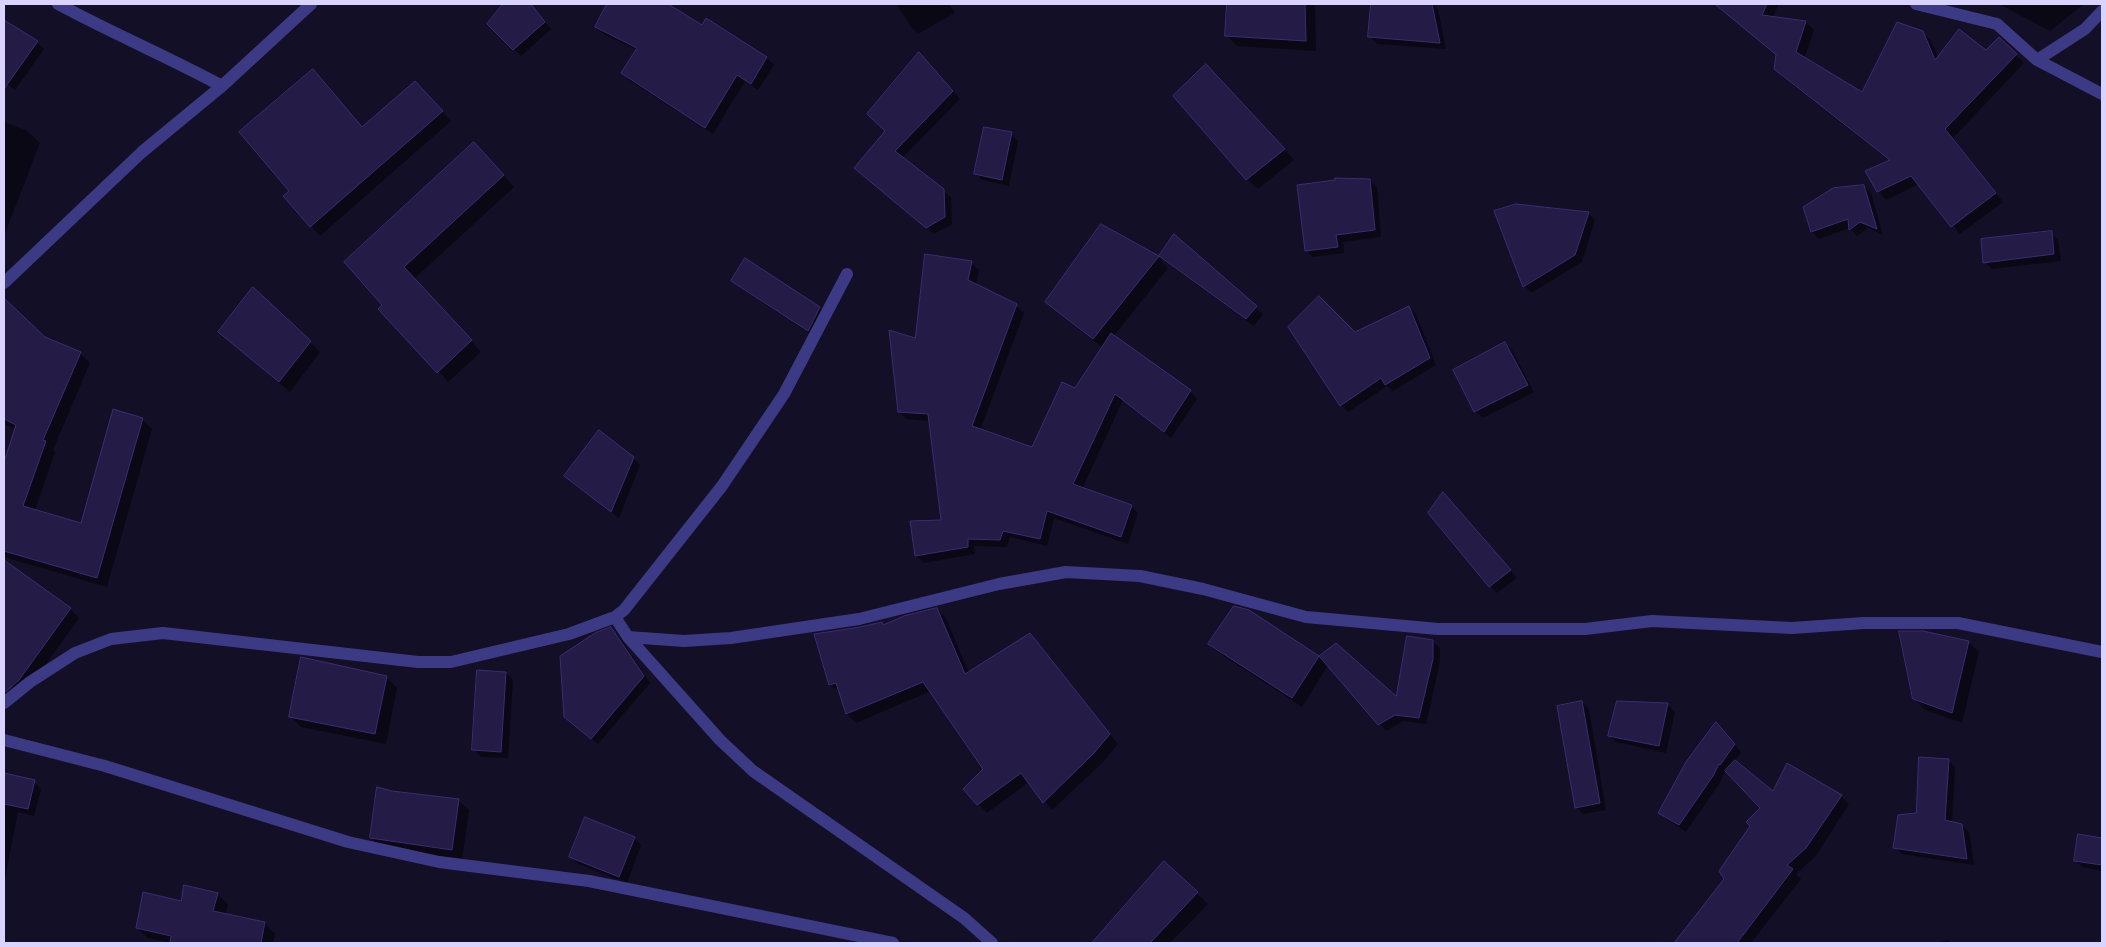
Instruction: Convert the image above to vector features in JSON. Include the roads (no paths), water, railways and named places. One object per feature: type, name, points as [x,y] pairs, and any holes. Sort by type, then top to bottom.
[{"type":"street","points":[[58,4],[91,22],[170,58],[222,86]]},
{"type":"street","points":[[4,283],[142,152],[222,86],[311,4]]},
{"type":"street","points":[[1916,4],[1998,24],[2037,60],[2102,94]]},
{"type":"street","points":[[2037,60],[2085,29],[2102,10]]},
{"type":"street","points":[[4,703],[30,682],[75,653],[111,639],[163,633],[418,662],[451,662],[569,634],[615,617],[624,610],[722,486],[784,394],[847,274]]},
{"type":"street","points":[[628,638],[684,641],[722,638],[858,619],[999,584],[1066,572],[1140,576],[1204,589],[1306,617],[1438,628],[1585,629],[1652,621],[1792,628],[1864,623],[1958,623],[2102,652]]},
{"type":"street","points":[[615,617],[628,638],[720,740],[753,770],[964,918],[992,943]]},
{"type":"street","points":[[4,740],[105,766],[348,842],[439,862],[589,880],[893,943]]}]
